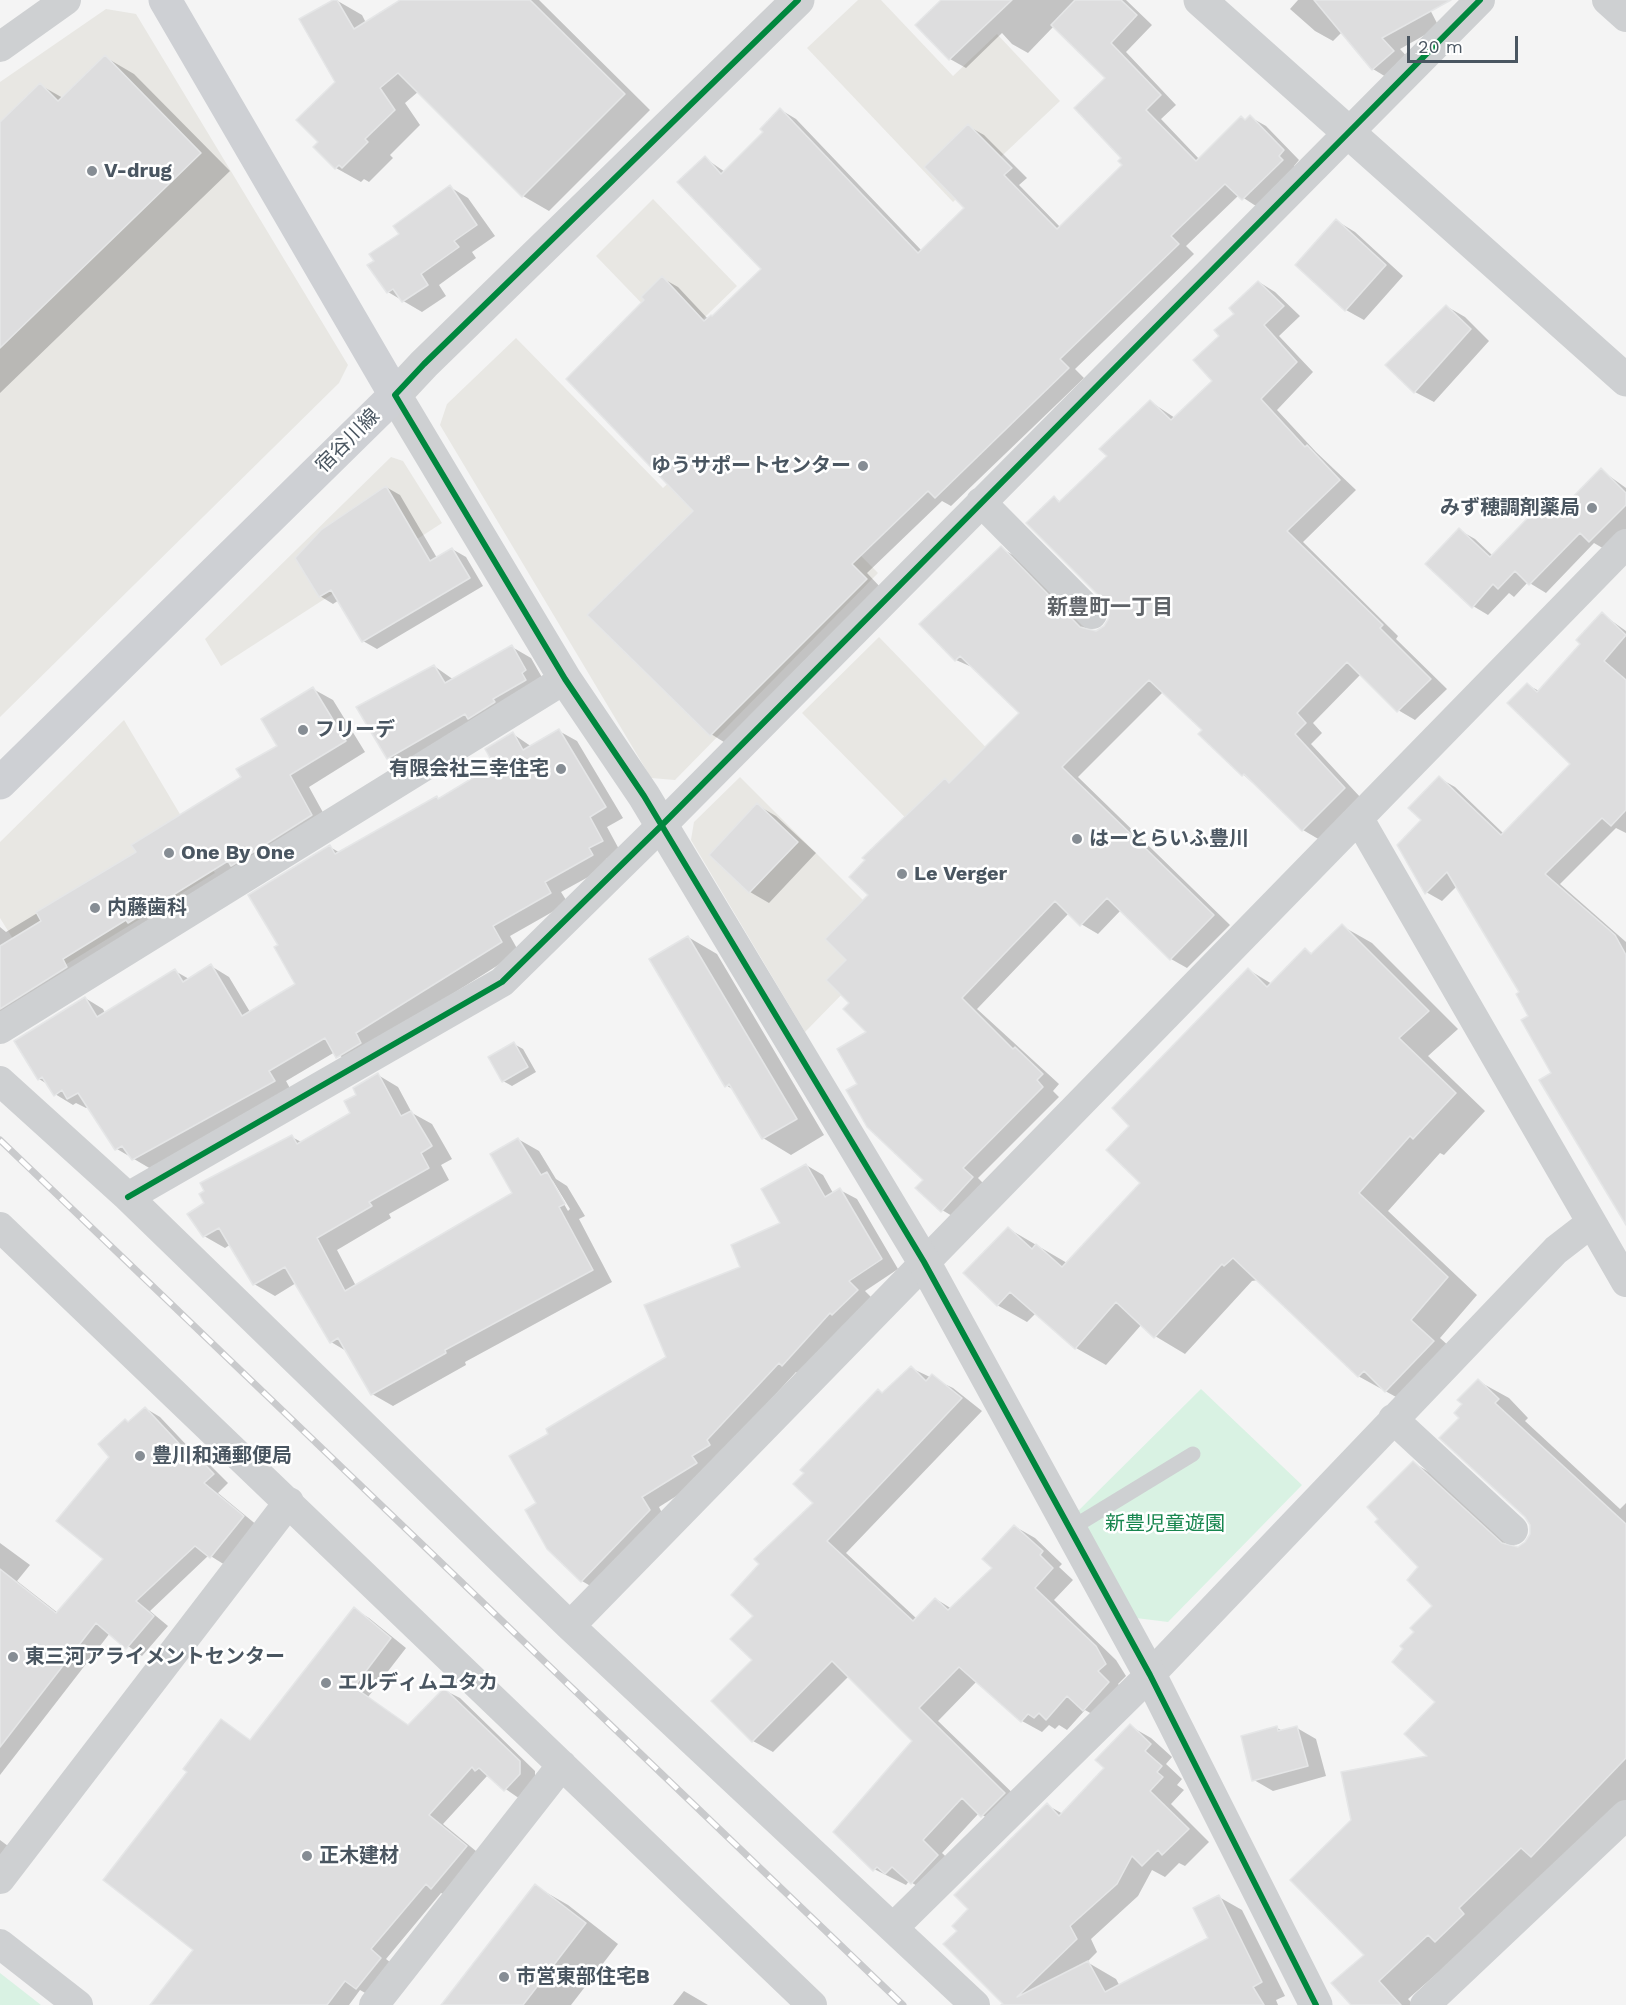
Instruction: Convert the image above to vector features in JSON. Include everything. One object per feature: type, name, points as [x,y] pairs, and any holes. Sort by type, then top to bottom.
[{"type":"main road","name":"宿谷川線","points":[[0,783],[395,395],[165,0]]},
{"type":"street","points":[[0,47],[66,0]]},
{"type":"street","points":[[798,0],[424,364],[395,395],[565,680],[662,826],[924,1262],[1150,1675],[1316,2005]]},
{"type":"street","points":[[1200,0],[1626,380]]},
{"type":"street","points":[[128,1197],[502,982],[662,826],[1480,0]]},
{"type":"street","points":[[1607,0],[1626,17]]},
{"type":"street","points":[[981,502],[1092,614]]},
{"type":"street","points":[[570,1626],[1626,544]]},
{"type":"street","points":[[0,1029],[565,680]]},
{"type":"street","points":[[1359,819],[1626,1282]]},
{"type":"street","points":[[0,1081],[128,1197],[570,1626],[975,2005]]},
{"type":"street","points":[[893,1928],[1150,1675],[1556,1250],[1591,1223]]},
{"type":"street","points":[[5,1242],[289,1502],[812,2005]]},
{"type":"street","points":[[1393,1419],[1513,1530]]},
{"type":"street","points":[[0,1879],[289,1502]]},
{"type":"street","points":[[374,2005],[562,1765]]},
{"type":"street","points":[[1425,2005],[1626,1815]]},
{"type":"street","points":[[0,1944],[78,2005]]},
{"type":"lane","points":[[1070,1529],[1193,1454]]},
{"type":"shaded area","points":[[858,0],[881,0],[953,76],[997,34],[1060,101],[953,202],[807,48]]},
{"type":"shaded area","points":[[106,9],[136,14],[348,365],[339,383],[0,717],[0,82]]},
{"type":"shaded area","points":[[653,199],[737,286],[679,342],[596,256]]},
{"type":"shaded area","points":[[516,338],[663,488],[731,424],[878,573],[675,780],[651,778],[440,425],[447,404]]},
{"type":"shaded area","points":[[391,457],[403,461],[442,523],[221,666],[205,639]]},
{"type":"shaded area","points":[[879,637],[1036,799],[961,874],[802,713]]},
{"type":"shaded area","points":[[124,720],[215,873],[39,981],[0,918],[0,842]]},
{"type":"shaded area","points":[[740,777],[899,936],[805,1032],[691,840],[694,822]]},
{"type":"green space","name":"新豊児童遊園","points":[[1201,1389],[1302,1485],[1168,1622],[1136,1618],[1077,1512]]},
{"type":"green space","points":[[0,1973],[41,2005],[0,2005]]},
{"type":"building","points":[[337,0],[354,29],[400,0],[530,0],[625,94],[522,197],[398,73],[380,88],[395,110],[365,139],[368,142],[342,168],[339,165],[335,169],[313,147],[318,142],[296,120],[335,82],[299,19]]},
{"type":"building","points":[[941,0],[1012,0],[949,60],[915,25]]},
{"type":"building","points":[[1075,0],[1121,0],[1137,15],[1111,43],[1161,95],[1146,110],[1196,161],[1241,116],[1245,120],[1250,115],[1284,150],[1279,156],[1283,160],[1242,200],[1225,184],[1171,236],[1179,244],[1060,359],[1069,368],[935,498],[928,491],[852,564],[867,579],[710,736],[587,615],[693,511],[566,379],[644,300],[641,297],[662,276],[704,321],[761,269],[677,182],[705,156],[721,174],[763,132],[760,129],[780,108],[918,253],[964,208],[924,167],[968,124],[1012,168],[1004,175],[1057,229],[1122,165],[1118,161],[1121,158],[1074,108],[1105,78],[1051,25]]},
{"type":"building","points":[[1314,0],[1451,0],[1382,38],[1394,51],[1372,70]]},
{"type":"building","name":"V-drug","points":[[105,55],[201,153],[0,348],[0,122],[40,83],[58,101]]},
{"type":"building","points":[[450,185],[477,225],[454,241],[459,247],[421,274],[428,285],[402,302],[393,289],[387,293],[367,265],[374,261],[369,254],[399,234],[393,226]]},
{"type":"building","points":[[1336,219],[1386,265],[1345,311],[1295,265]]},
{"type":"building","points":[[1258,281],[1284,306],[1264,325],[1297,362],[1261,399],[1305,447],[1307,445],[1340,480],[1287,531],[1383,625],[1380,628],[1431,679],[1397,712],[1347,662],[1297,713],[1306,723],[1295,734],[1345,788],[1302,831],[1244,774],[1242,776],[1198,734],[1202,730],[1149,680],[1062,767],[1214,915],[1170,960],[1107,898],[1080,926],[1055,901],[962,998],[1013,1049],[1015,1047],[1043,1074],[1037,1080],[1043,1087],[963,1168],[973,1177],[941,1212],[915,1188],[923,1180],[867,1127],[846,1090],[857,1084],[837,1049],[866,1032],[843,1009],[849,1003],[826,980],[846,960],[825,939],[868,895],[849,877],[865,860],[862,858],[945,778],[949,783],[1019,713],[960,656],[955,661],[919,624],[1001,546],[1080,627],[1096,631],[1104,626],[1109,618],[1105,602],[1026,523],[1054,496],[1059,502],[1107,456],[1099,449],[1150,400],[1171,420],[1212,381],[1193,360],[1219,336],[1214,330],[1234,314],[1229,308]]},
{"type":"building","points":[[1446,305],[1471,329],[1414,393],[1385,365]]},
{"type":"building","points":[[1601,468],[1626,493],[1626,505],[1589,542],[1580,533],[1529,585],[1515,571],[1498,589],[1493,584],[1472,608],[1425,564],[1459,528],[1490,557],[1543,502],[1556,514]]},
{"type":"building","points":[[386,486],[430,561],[452,548],[470,578],[362,642],[331,590],[319,597],[295,558],[321,530]]},
{"type":"building","points":[[1602,612],[1626,635],[1604,661],[1626,680],[1626,810],[1611,826],[1602,818],[1545,874],[1615,935],[1626,955],[1626,1225],[1539,1080],[1551,1073],[1521,1020],[1528,1016],[1516,994],[1519,992],[1447,872],[1425,894],[1397,845],[1421,820],[1408,808],[1439,776],[1501,835],[1570,764],[1507,703],[1527,683],[1537,692],[1580,644],[1576,640]]},
{"type":"building","points":[[512,645],[526,670],[522,673],[526,680],[493,699],[495,702],[468,719],[465,714],[387,759],[356,707],[434,665],[445,683]]},
{"type":"building","points":[[313,687],[346,741],[290,775],[312,815],[231,866],[228,861],[128,923],[126,920],[63,959],[67,967],[0,1009],[0,946],[41,921],[36,912],[136,852],[131,845],[241,777],[236,769],[277,746],[261,719]]},
{"type":"building","points":[[559,729],[606,807],[590,817],[603,841],[589,848],[593,855],[545,882],[551,893],[493,926],[502,942],[356,1033],[361,1043],[336,1058],[325,1038],[269,1071],[275,1081],[132,1160],[122,1146],[115,1150],[78,1093],[67,1099],[62,1090],[54,1096],[42,1077],[38,1080],[14,1041],[85,997],[97,1017],[175,969],[183,982],[211,964],[242,1016],[295,984],[274,947],[278,945],[248,895],[330,845],[335,854],[437,796],[438,799],[494,765],[485,749],[513,732],[523,750]]},
{"type":"building","points":[[757,803],[798,842],[749,893],[709,855]]},
{"type":"building","points":[[1342,924],[1429,1011],[1399,1038],[1456,1093],[1413,1139],[1410,1136],[1359,1193],[1448,1277],[1411,1320],[1434,1341],[1385,1392],[1364,1371],[1358,1377],[1233,1258],[1224,1266],[1222,1264],[1154,1338],[1116,1302],[1075,1349],[1010,1292],[997,1306],[963,1273],[1008,1227],[1032,1249],[1036,1244],[1062,1267],[1140,1183],[1106,1150],[1129,1126],[1112,1108],[1248,968],[1267,987],[1305,948],[1311,954]]},
{"type":"building","points":[[688,936],[797,1119],[762,1139],[729,1084],[725,1087],[649,959]]},
{"type":"building","points":[[514,1042],[528,1067],[502,1082],[488,1057]]},
{"type":"building","points":[[378,1073],[401,1116],[411,1111],[432,1146],[421,1153],[429,1168],[369,1202],[372,1206],[317,1238],[345,1291],[512,1193],[490,1154],[518,1138],[541,1175],[547,1172],[565,1204],[559,1207],[593,1270],[445,1350],[446,1353],[371,1395],[338,1338],[330,1343],[285,1267],[253,1285],[219,1228],[203,1237],[187,1214],[204,1203],[199,1194],[204,1191],[200,1183],[292,1135],[297,1144],[350,1113],[344,1101],[356,1095],[353,1088]]},
{"type":"building","points":[[806,1164],[825,1197],[840,1188],[882,1259],[849,1281],[858,1290],[832,1315],[830,1313],[782,1366],[779,1363],[707,1440],[710,1445],[692,1456],[697,1463],[642,1497],[650,1510],[581,1582],[547,1549],[525,1510],[536,1503],[509,1456],[548,1434],[546,1429],[666,1357],[644,1305],[740,1267],[731,1245],[780,1223],[761,1189]]},
{"type":"building","points":[[911,1366],[926,1381],[932,1374],[962,1398],[827,1541],[913,1621],[935,1598],[948,1610],[992,1568],[982,1559],[1014,1525],[1043,1551],[1040,1555],[1053,1568],[1035,1588],[1096,1646],[1106,1664],[1098,1671],[1109,1682],[1083,1711],[1067,1696],[1046,1720],[1039,1713],[1034,1718],[1028,1714],[1021,1722],[959,1667],[919,1708],[1005,1793],[981,1817],[962,1798],[923,1840],[938,1855],[911,1884],[892,1867],[885,1874],[877,1867],[873,1871],[833,1832],[912,1741],[832,1661],[752,1742],[711,1701],[752,1660],[730,1639],[753,1616],[731,1595],[759,1564],[754,1559],[813,1503],[793,1484],[804,1473],[800,1470],[878,1389],[882,1393]]},
{"type":"building","points":[[1478,1379],[1499,1399],[1495,1403],[1626,1524],[1626,1758],[1531,1857],[1521,1848],[1459,1908],[1464,1914],[1435,1942],[1428,1935],[1379,1981],[1401,2005],[1351,2005],[1331,1983],[1364,1955],[1290,1880],[1351,1820],[1341,1772],[1427,1756],[1404,1734],[1435,1702],[1392,1662],[1403,1649],[1400,1646],[1414,1632],[1410,1628],[1432,1606],[1407,1580],[1418,1567],[1375,1522],[1378,1519],[1367,1507],[1413,1461],[1502,1543],[1518,1547],[1530,1534],[1530,1525],[1525,1517],[1439,1438],[1459,1418],[1454,1413],[1462,1404],[1457,1400]]},
{"type":"building","points":[[145,1407],[188,1453],[191,1450],[214,1474],[204,1483],[244,1516],[210,1558],[195,1546],[136,1601],[154,1616],[126,1649],[96,1623],[0,1747],[0,1569],[56,1613],[103,1559],[56,1521],[109,1457],[98,1444],[125,1419],[128,1422]]},
{"type":"building","points":[[354,1607],[391,1638],[354,1687],[408,1725],[444,1688],[520,1761],[520,1774],[504,1791],[479,1768],[475,1771],[472,1767],[429,1815],[467,1846],[431,1889],[426,1884],[371,1949],[381,1958],[356,1989],[345,1981],[327,2005],[150,2005],[193,1950],[103,1880],[187,1772],[183,1769],[221,1719],[250,1740]]},
{"type":"building","points":[[1130,1724],[1151,1744],[1145,1751],[1162,1766],[1157,1772],[1163,1777],[1150,1791],[1189,1829],[1162,1855],[1158,1850],[1142,1866],[1132,1856],[1117,1884],[1070,1926],[1077,1939],[1017,1997],[1088,1961],[1105,1992],[1208,1938],[1193,1908],[1219,1895],[1262,1982],[1253,1987],[1264,2005],[1001,2005],[1003,2004],[943,1944],[957,1931],[952,1926],[968,1909],[954,1895],[1047,1803],[1059,1816],[1104,1768],[1095,1760]]},
{"type":"building","points":[[1277,1726],[1278,1731],[1297,1726],[1308,1766],[1252,1781],[1241,1736]]},
{"type":"building","name":"市営東部住宅B","points":[[535,1884],[586,1923],[523,2005],[441,2005]]},
{"type":"railway","points":[[0,1140],[903,2005]]},
{"type":"cycle path","points":[[798,0],[424,364],[395,395],[565,679],[644,796],[924,1262],[1150,1675],[1316,2005]]},
{"type":"cycle path","points":[[128,1197],[502,982],[661,826],[1480,0]]},
{"type":"place","name":"V-drug","points":[[92,171]]},
{"type":"place","name":"ゆうサポートセンター","points":[[863,466]]},
{"type":"place","name":"みず穂調剤薬局","points":[[1592,508]]},
{"type":"place","name":"フリーデ","points":[[303,730]]},
{"type":"place","name":"有限会社三幸住宅","points":[[561,769]]},
{"type":"place","name":"はーとらいふ豊川","points":[[1077,839]]},
{"type":"place","name":"One By One","points":[[169,853]]},
{"type":"place","name":"Le Verger","points":[[902,874]]},
{"type":"place","name":"内藤歯科","points":[[95,908]]},
{"type":"place","name":"豊川和通郵便局","points":[[140,1456]]},
{"type":"place","name":"東三河アライメントセンター","points":[[13,1657]]},
{"type":"place","name":"エルディムユタカ","points":[[326,1683]]},
{"type":"place","name":"正木建材","points":[[307,1856]]},
{"type":"place","name":"市営東部住宅B","points":[[504,1977]]},
{"type":"district","name":"新豊町一丁目","points":[[1110,608]]}]
